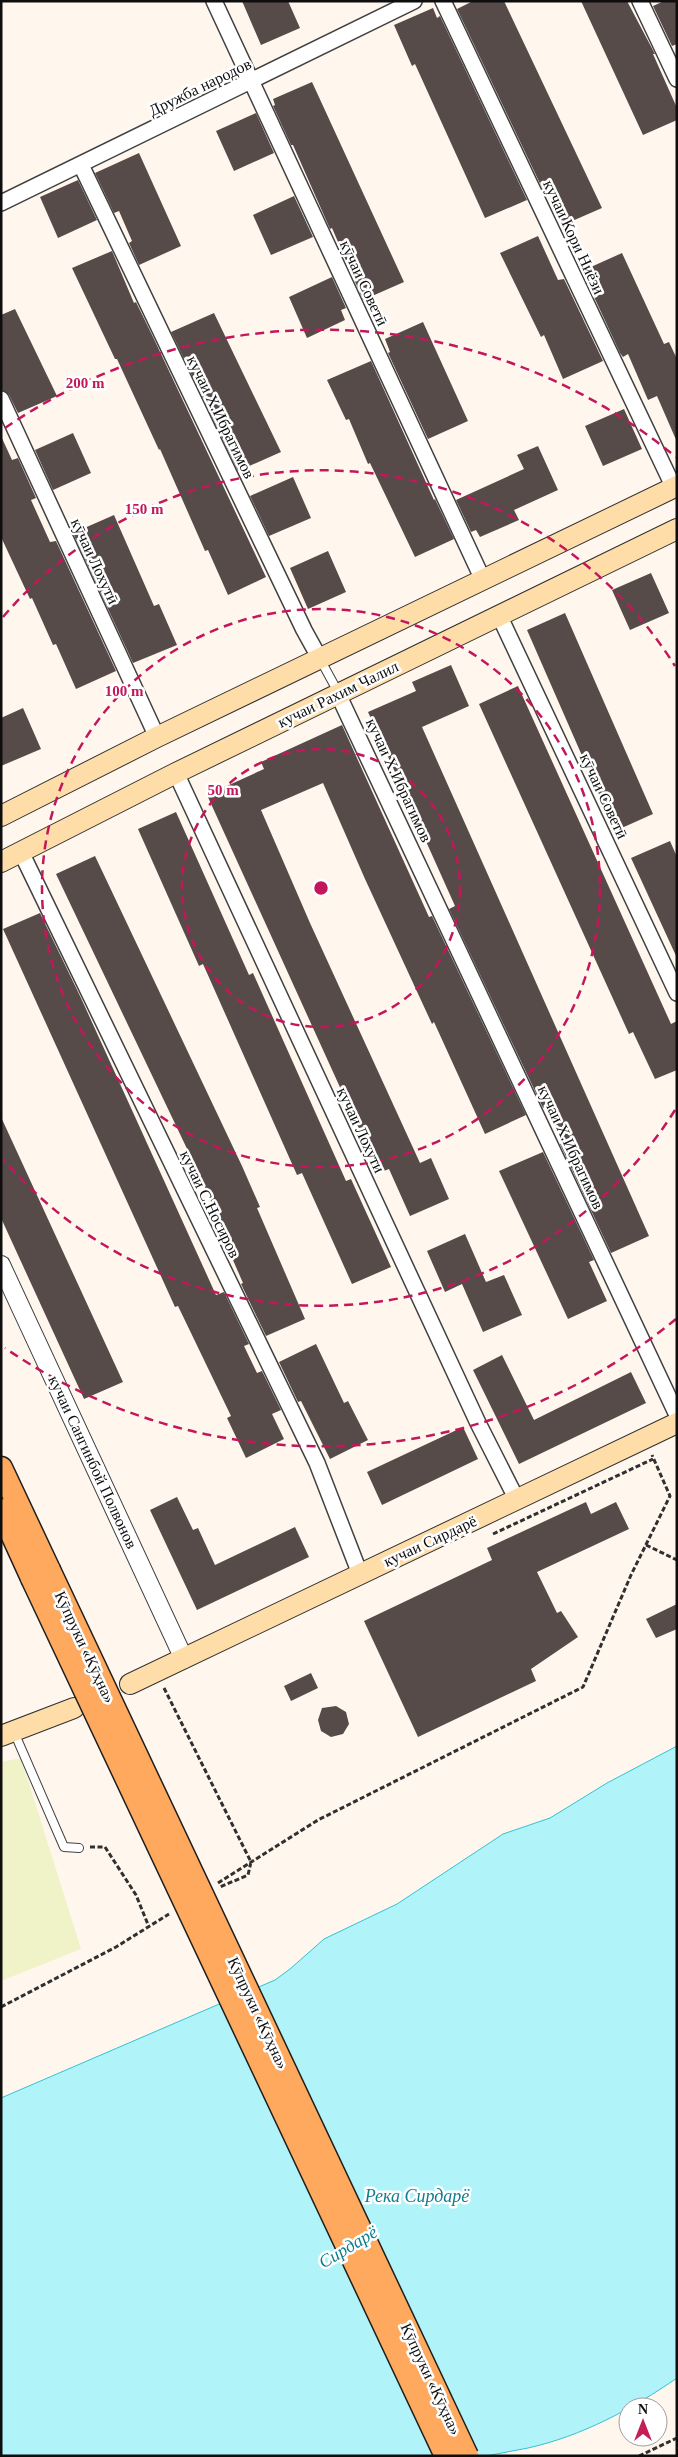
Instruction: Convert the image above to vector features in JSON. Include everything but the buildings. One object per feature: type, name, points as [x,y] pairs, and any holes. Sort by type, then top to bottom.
[{"type":"main road","points":[[1,816],[157,737],[675,487]]},
{"type":"main road","name":"кучаи Рахим Чалил","points":[[1,862],[176,773],[677,529]]},
{"type":"main road","name":"кучаи Сирдарё","points":[[130,1684],[677,1423]]},
{"type":"main road","points":[[1,1468],[40,1574]]},
{"type":"main road","points":[[1,1510],[40,1574]]},
{"type":"main road","name":"Кӯпруки «Кӯҳна»","points":[[40,1574],[446,2456]]},
{"type":"main road","name":"Кӯпруки «Кӯҳна»","points":[[40,1574],[467,2456]]},
{"type":"main road","points":[[8,1734],[74,1708]]},
{"type":"street","name":"кӯчаи Советӣ","points":[[214,1],[482,580]]},
{"type":"street","name":"Дружба народов","points":[[1,204],[414,1]]},
{"type":"street","name":"кучаи Кори Ниёзи","points":[[443,1],[675,487]]},
{"type":"street","points":[[640,1],[677,79]]},
{"type":"street","name":"кучаи Х.Ибрагимов","points":[[81,165],[304,630],[320,659]]},
{"type":"street","name":"кӯчаи Лохутӣ","points":[[1,399],[157,737]]},
{"type":"street","name":"кӯчаи Советӣ","points":[[499,615],[677,993]]},
{"type":"street","name":"кучаи Х.Ибрагимов","points":[[338,694],[677,1415]]},
{"type":"street","name":"кучаи Лохути","points":[[176,773],[470,1405],[517,1500]]},
{"type":"street","name":"кучаи С.Носиров","points":[[21,852],[317,1463],[360,1574]]},
{"type":"street","name":"кучаи Сангинбой Полвонов","points":[[1,1265],[184,1659]]},
{"type":"lane","name":"кучаи Х.Ибрагимов","points":[[320,659],[338,694]]},
{"type":"lane","points":[[8,1734],[64,1847],[79,1848]]},
{"type":"path","points":[[212,1887],[318,1820],[583,1687],[646,1545],[670,1496],[645,1439]]},
{"type":"path","points":[[646,1545],[677,1560]]},
{"type":"path","points":[[156,1672],[251,1862],[248,1875],[220,1887]]},
{"type":"path","points":[[79,1848],[105,1847],[136,1895],[149,1927]]},
{"type":"path","points":[[1,2007],[116,1947],[172,1912]]},
{"type":"path","points":[[639,2456],[677,2438]]},
{"type":"green space","points":[[21,1758],[81,1949],[1,1981],[1,1762]]},
{"type":"water","name":"Река Сирдарё","points":[[677,1746],[677,2378],[647,2397],[618,2397],[618,2414],[587,2429],[548,2443],[486,2456],[1,2456],[1,2098],[275,1980],[324,1939],[397,1904],[503,1834],[550,1818],[607,1783]]},
{"type":"water label","name":"Сирдарё","points":[[348,2247]]}]
